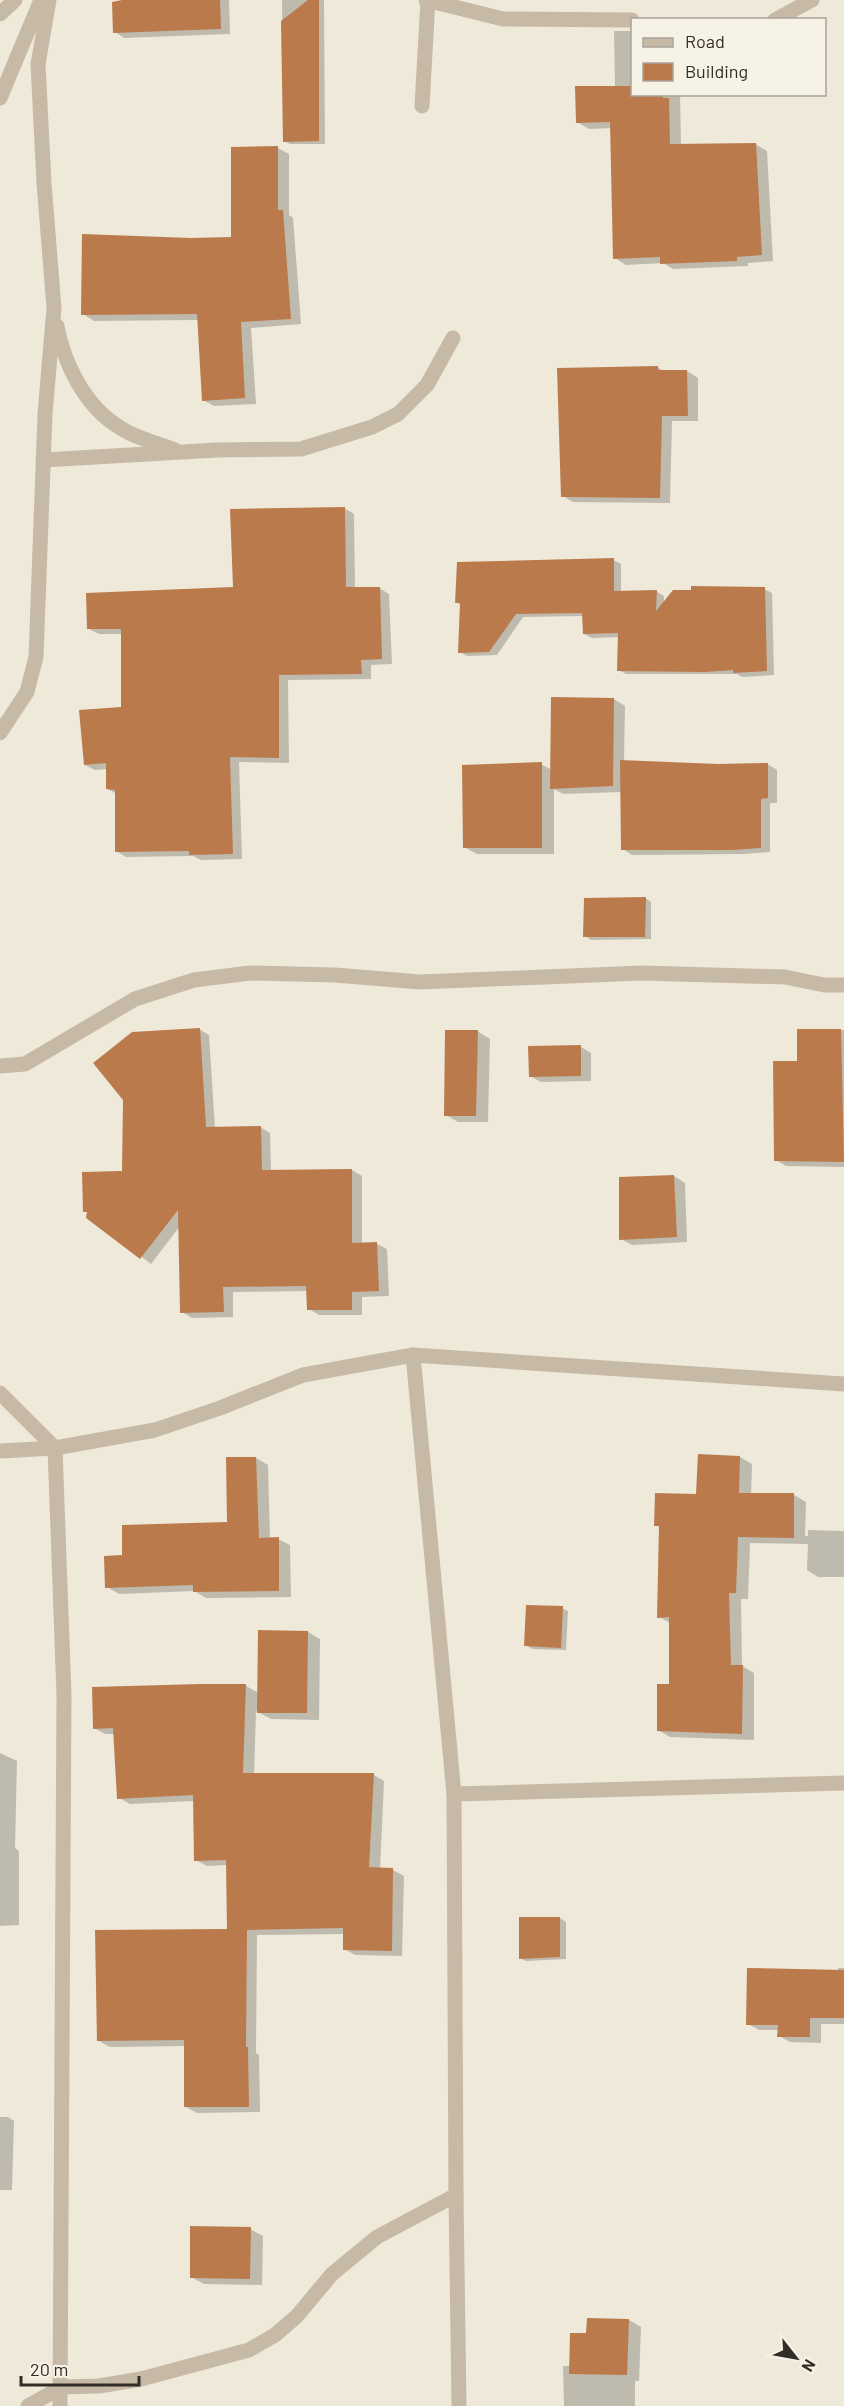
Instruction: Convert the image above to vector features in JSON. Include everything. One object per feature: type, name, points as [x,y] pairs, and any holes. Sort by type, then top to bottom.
[{"type":"street","points":[[0,14],[15,0]]},
{"type":"street","points":[[0,98],[41,0]]},
{"type":"street","points":[[49,0],[38,64],[44,183],[54,308],[60,343],[74,379],[105,417],[120,428],[181,453]]},
{"type":"street","points":[[422,106],[427,0],[503,19],[631,20]]},
{"type":"street","points":[[779,18],[812,0]]},
{"type":"street","points":[[0,733],[27,692],[36,657],[43,460],[54,308]]},
{"type":"street","points":[[43,460],[301,449],[372,428],[398,414],[427,385],[453,338]]},
{"type":"street","points":[[0,1066],[25,1064],[135,999],[194,980],[250,973],[335,975],[420,982],[642,973],[785,977],[824,985],[844,985]]},
{"type":"street","points":[[413,1355],[454,1794],[459,2406]]},
{"type":"street","points":[[0,1451],[55,1449],[155,1430],[220,1408],[303,1375],[413,1355],[844,1384]]},
{"type":"street","points":[[0,1393],[55,1449],[64,1695],[62,2387],[60,2406]]},
{"type":"street","points":[[454,1794],[844,1783]]},
{"type":"street","points":[[28,2406],[62,2387],[99,2386],[141,2379],[249,2350],[275,2335],[297,2316],[332,2274],[377,2237],[456,2195]]},
{"type":"building","points":[[122,0],[220,0],[221,29],[113,33],[112,2]]},
{"type":"building","points":[[308,0],[319,0],[319,141],[283,142],[281,21]]},
{"type":"building","points":[[575,86],[631,86],[631,96],[669,98],[670,144],[756,143],[762,255],[737,257],[737,261],[660,264],[660,257],[613,259],[610,122],[576,123]]},
{"type":"building","points":[[278,146],[278,210],[283,210],[291,319],[241,322],[245,398],[202,401],[197,314],[81,315],[82,234],[191,238],[231,237],[231,147]]},
{"type":"building","points":[[658,366],[658,370],[687,370],[688,416],[662,416],[660,498],[561,497],[557,368]]},
{"type":"building","points":[[345,507],[346,587],[380,587],[382,659],[361,660],[362,674],[279,675],[279,758],[230,757],[233,854],[189,855],[189,851],[115,852],[115,790],[106,789],[106,763],[84,765],[79,710],[121,707],[121,629],[87,629],[86,593],[233,587],[230,509]]},
{"type":"building","points":[[614,558],[614,591],[657,590],[656,611],[673,590],[691,590],[691,586],[765,587],[767,671],[733,673],[733,670],[617,671],[618,633],[583,634],[582,613],[516,614],[489,652],[458,653],[460,603],[455,603],[457,562]]},
{"type":"building","points":[[551,697],[614,698],[613,786],[550,789]]},
{"type":"building","points":[[620,760],[718,764],[768,763],[768,798],[761,799],[761,848],[621,850]]},
{"type":"building","points":[[542,762],[542,848],[463,848],[462,765]]},
{"type":"building","points":[[646,897],[645,937],[583,937],[584,898]]},
{"type":"building","points":[[200,1028],[206,1127],[261,1126],[262,1170],[352,1169],[352,1243],[377,1242],[379,1291],[352,1292],[352,1310],[307,1310],[306,1286],[223,1287],[224,1312],[180,1313],[178,1210],[140,1259],[86,1218],[87,1212],[83,1212],[82,1172],[122,1171],[123,1100],[93,1063],[132,1032]]},
{"type":"building","points":[[797,1029],[841,1029],[844,1162],[774,1161],[773,1061],[797,1061]]},
{"type":"building","points":[[445,1030],[478,1030],[476,1116],[444,1116]]},
{"type":"building","points":[[581,1045],[581,1076],[529,1077],[528,1046]]},
{"type":"building","points":[[674,1175],[677,1237],[619,1240],[619,1177]]},
{"type":"building","points":[[698,1454],[740,1456],[739,1493],[794,1493],[794,1538],[738,1537],[736,1593],[729,1593],[731,1665],[743,1665],[742,1734],[657,1731],[657,1684],[669,1684],[669,1617],[657,1618],[659,1526],[654,1526],[655,1493],[696,1494]]},
{"type":"building","points":[[226,1457],[256,1457],[259,1538],[279,1537],[279,1591],[193,1592],[193,1585],[105,1588],[104,1556],[122,1555],[122,1525],[227,1522]]},
{"type":"building","points":[[526,1605],[563,1606],[561,1648],[524,1646]]},
{"type":"building","points":[[258,1630],[308,1631],[307,1713],[257,1713]]},
{"type":"building","points":[[246,1684],[243,1773],[374,1773],[369,1867],[393,1868],[392,1951],[343,1950],[343,1928],[247,1930],[246,2047],[248,2047],[249,2107],[184,2107],[184,2040],[97,2041],[95,1930],[227,1929],[226,1860],[194,1861],[193,1795],[117,1799],[113,1728],[93,1729],[92,1687]]},
{"type":"building","points":[[519,1917],[560,1917],[560,1957],[519,1959]]},
{"type":"building","points":[[747,1968],[844,1970],[844,2018],[810,2018],[810,2037],[777,2037],[778,2025],[746,2025]]},
{"type":"building","points":[[190,2226],[251,2227],[250,2279],[190,2278]]},
{"type":"building","points":[[587,2318],[629,2319],[627,2375],[569,2374],[570,2333],[586,2333]]}]
